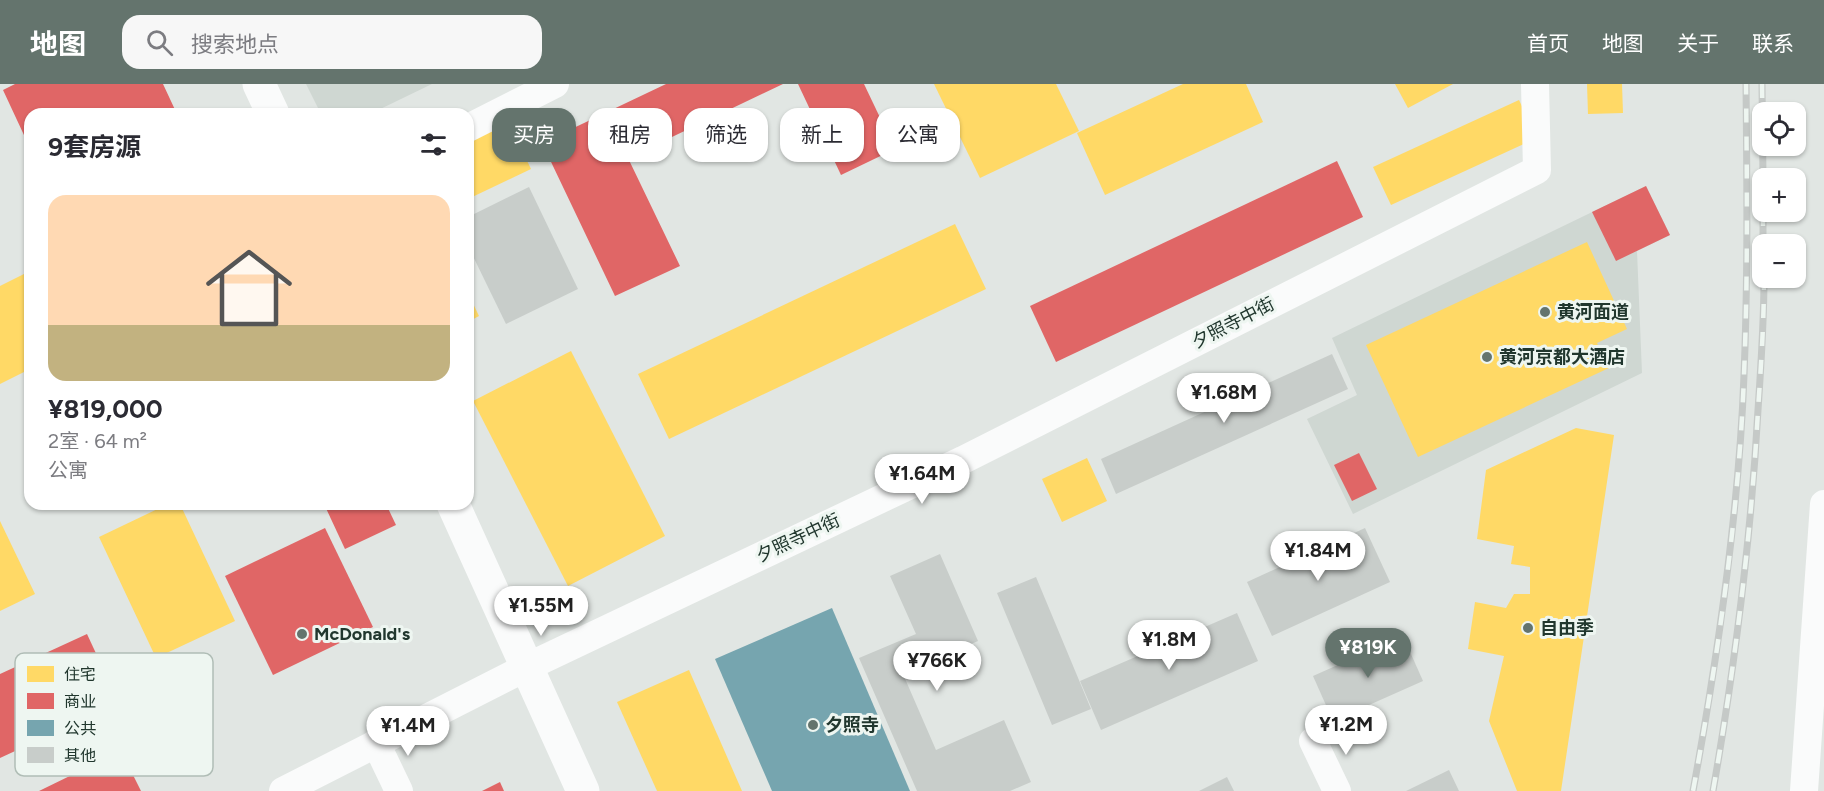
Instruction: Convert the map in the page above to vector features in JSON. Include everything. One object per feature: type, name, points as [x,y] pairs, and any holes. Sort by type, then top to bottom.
[{"type":"street","points":[[259,84],[270,108]]},
{"type":"street","points":[[474,125],[555,84]]},
{"type":"street","name":"夕照寺中街","points":[[283,791],[527,667],[963,460],[1537,170],[1535,84]]},
{"type":"street","points":[[1804,791],[1824,504]]},
{"type":"street","points":[[456,510],[583,791]]},
{"type":"street","points":[[1313,741],[1337,791]]},
{"type":"street","points":[[376,743],[399,791]]},
{"type":"shaded area","points":[[306,84],[432,84],[382,108],[318,108]]},
{"type":"shaded area","points":[[1646,186],[1670,235],[1637,251],[1642,373],[1353,514],[1307,419],[1357,395],[1332,338]]},
{"type":"building: 住宅","points":[[934,84],[1056,84],[1079,131],[980,178],[960,137],[960,108],[946,108]]},
{"type":"building: 住宅","points":[[1183,84],[1246,84],[1263,122],[1105,195],[1077,133]]},
{"type":"building: 住宅","points":[[1395,84],[1453,84],[1408,108]]},
{"type":"building: 住宅","points":[[1587,84],[1622,84],[1623,113],[1588,114]]},
{"type":"building: 住宅","points":[[1519,100],[1537,138],[1391,205],[1373,167]]},
{"type":"building: 住宅","points":[[492,131],[492,162],[528,162],[531,169],[474,196],[474,139]]},
{"type":"building: 住宅","points":[[955,224],[986,289],[669,439],[638,374]]},
{"type":"building: 住宅","name":"黄河京都大酒店","points":[[1587,242],[1627,329],[1597,343],[1609,368],[1418,457],[1366,345]]},
{"type":"building: 住宅","points":[[24,274],[24,372],[0,384],[0,286]]},
{"type":"building: 住宅","points":[[474,306],[479,316],[474,319]]},
{"type":"building: 住宅","points":[[571,351],[665,536],[568,586],[474,400]]},
{"type":"building: 住宅","name":"自由季","points":[[1576,428],[1614,435],[1561,791],[1517,791],[1489,721],[1504,656],[1468,649],[1475,602],[1506,608],[1514,594],[1530,594],[1530,567],[1511,564],[1514,546],[1477,539],[1486,470]]},
{"type":"building: 住宅","points":[[1087,458],[1107,501],[1062,522],[1042,479]]},
{"type":"building: 住宅","points":[[155,510],[183,510],[235,621],[167,653],[154,653],[99,537]]},
{"type":"building: 住宅","points":[[0,521],[35,594],[0,611]]},
{"type":"building: 住宅","points":[[689,670],[742,791],[657,791],[617,702]]},
{"type":"building: 商业","points":[[15,84],[163,84],[174,108],[24,108],[24,135],[3,90]]},
{"type":"building: 商业","points":[[666,84],[783,84],[733,108],[684,108],[684,131],[672,137],[672,108],[616,108]]},
{"type":"building: 商业","points":[[798,84],[864,84],[876,109],[876,158],[841,175],[835,162],[864,162],[864,108],[809,108]]},
{"type":"building: 商业","points":[[588,121],[588,162],[630,162],[680,266],[615,296],[551,162],[576,162],[576,127]]},
{"type":"building: 商业","points":[[1337,161],[1363,217],[1056,362],[1030,306]]},
{"type":"building: 商业","points":[[1646,186],[1670,235],[1616,261],[1592,212]]},
{"type":"building: 商业","points":[[1359,453],[1377,489],[1352,501],[1334,465]]},
{"type":"building: 商业","points":[[327,510],[389,510],[396,525],[345,549]]},
{"type":"building: 商业","points":[[325,528],[373,627],[273,675],[225,576]]},
{"type":"building: 商业","points":[[87,634],[96,653],[46,653]]},
{"type":"building: 商业","points":[[15,667],[15,751],[0,758],[0,674]]},
{"type":"building: 商业","points":[[70,776],[134,776],[141,791],[39,791]]},
{"type":"building: 商业","points":[[500,782],[504,791],[482,791]]},
{"type":"building: 公共","name":"夕照寺","points":[[832,608],[910,791],[772,791],[715,659]]},
{"type":"building: 其他","points":[[529,187],[578,289],[506,324],[474,258],[474,214]]},
{"type":"building: 其他","points":[[1332,354],[1348,389],[1116,494],[1101,459]]},
{"type":"building: 其他","points":[[1365,528],[1390,582],[1272,636],[1247,582]]},
{"type":"building: 其他","points":[[940,554],[978,641],[903,674],[936,750],[1004,720],[1031,782],[1010,791],[917,791],[859,658],[916,634],[890,576]]},
{"type":"building: 其他","points":[[1036,577],[1091,709],[1052,725],[997,593]]},
{"type":"building: 其他","points":[[1237,613],[1258,661],[1101,730],[1080,681]]},
{"type":"building: 其他","points":[[1403,636],[1423,681],[1333,721],[1313,676]]},
{"type":"building: 其他","points":[[1449,770],[1459,791],[1406,791]]},
{"type":"building: 其他","points":[[1227,777],[1234,791],[1199,791]]},
{"type":"railway","points":[[1693,791],[1726,584],[1741,427],[1747,266],[1746,84]]},
{"type":"railway","points":[[1762,84],[1763,168]]},
{"type":"railway","points":[[1763,222],[1763,234]]},
{"type":"railway","points":[[1713,791],[1735,649],[1746,554],[1755,458],[1764,288]]},
{"type":"place","name":"黄河面道","points":[[1545,312]]},
{"type":"place","name":"黄河京都大酒店","points":[[1487,357]]},
{"type":"place","name":"自由季","points":[[1528,628]]},
{"type":"place","name":"McDonald's","points":[[302,634]]},
{"type":"place","name":"夕照寺","points":[[813,725]]}]
